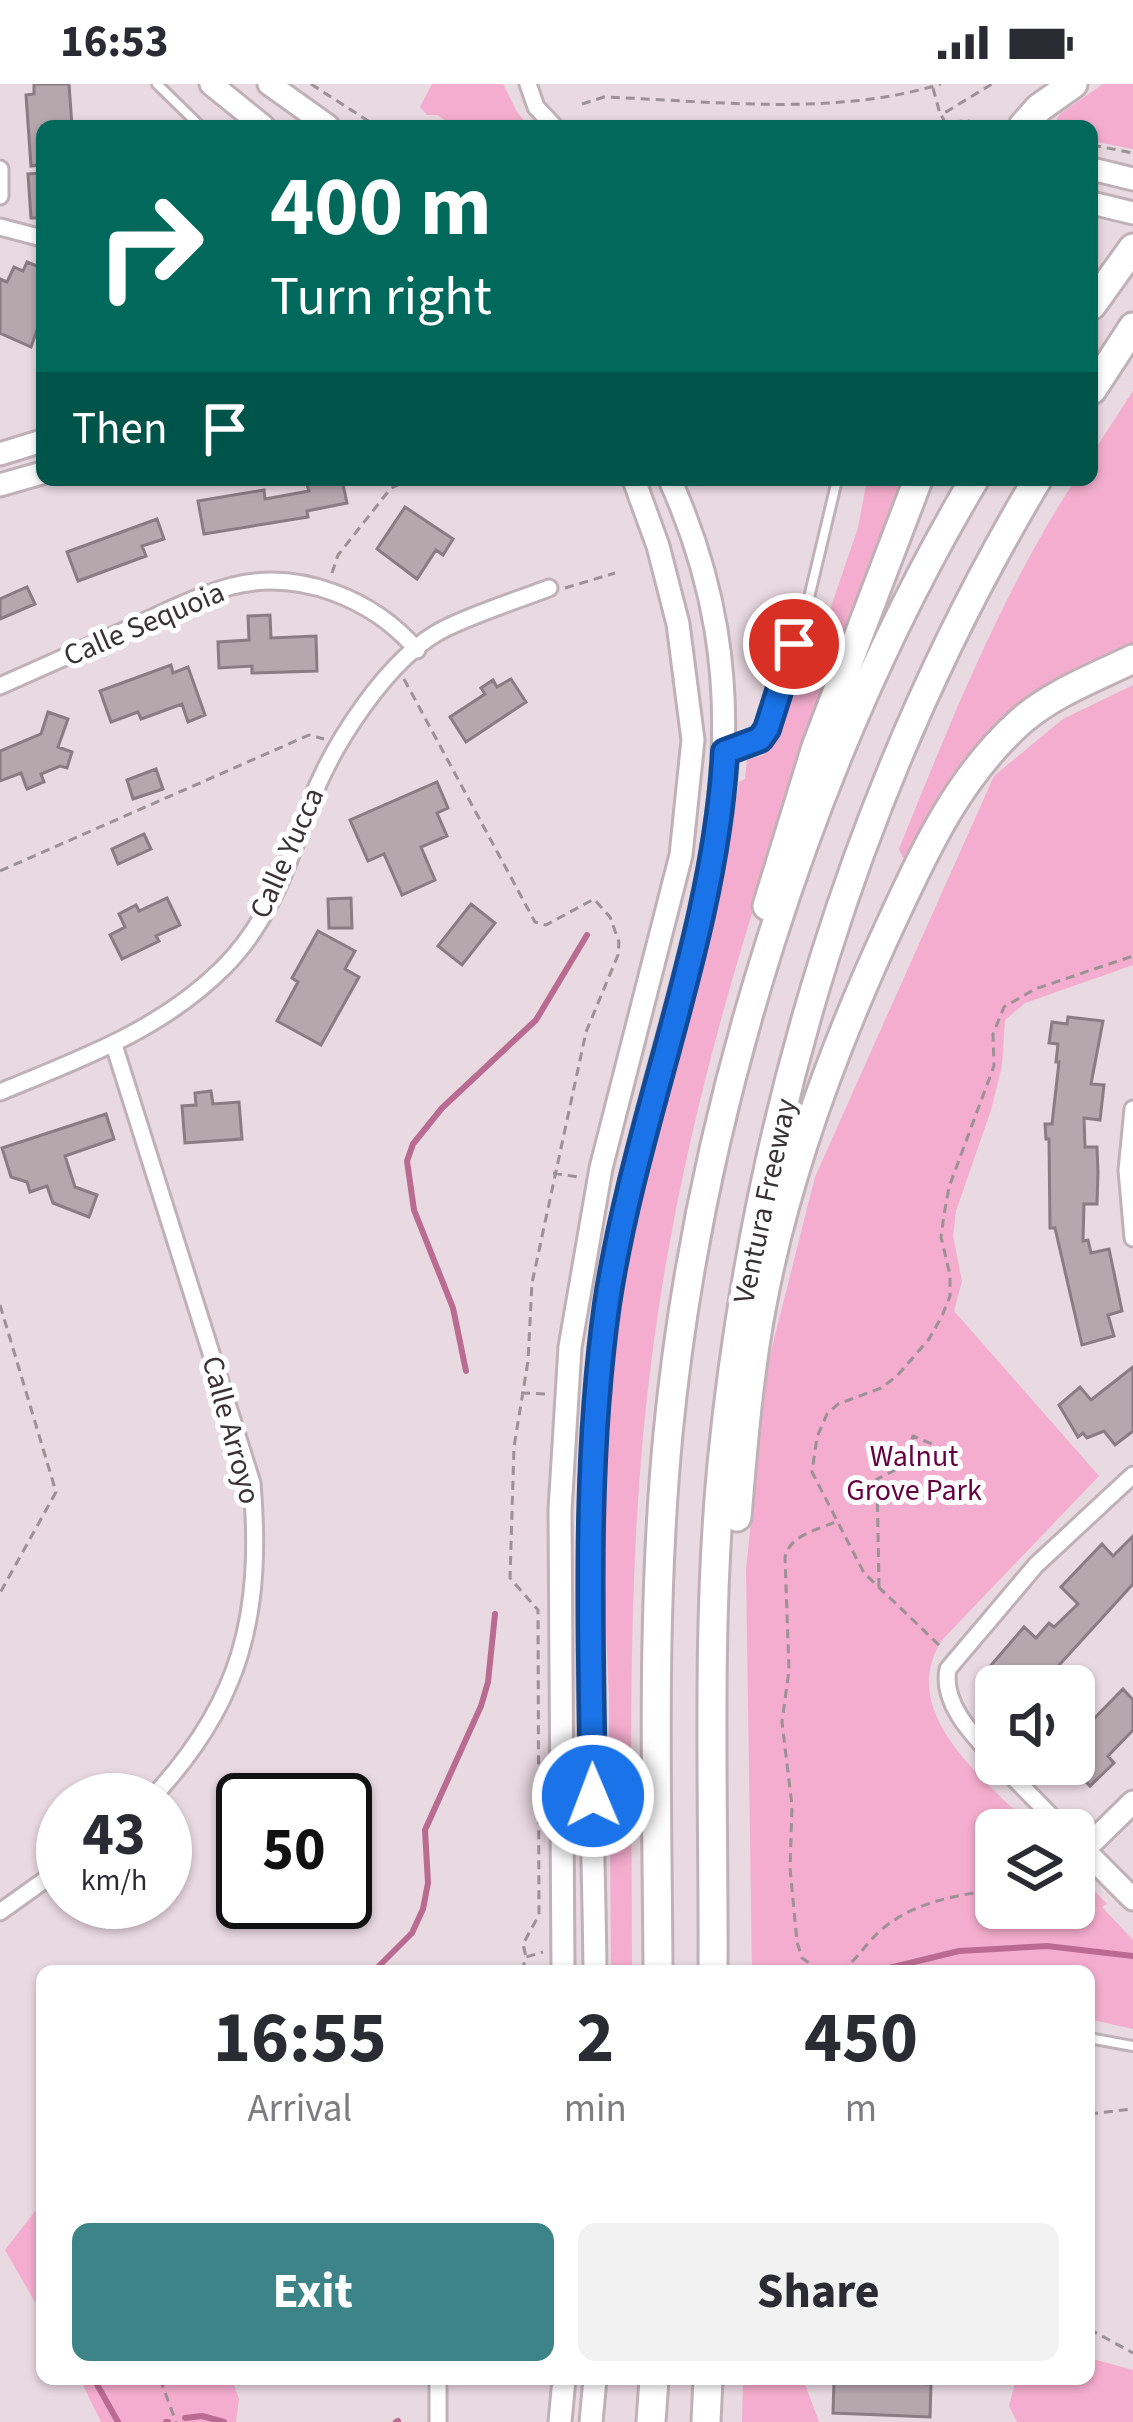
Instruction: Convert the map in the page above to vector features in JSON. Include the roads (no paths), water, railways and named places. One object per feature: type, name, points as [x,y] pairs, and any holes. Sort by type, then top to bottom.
[{"type":"highway","points":[[1028,120],[1072,84]]},
{"type":"highway","points":[[1098,297],[1133,248]]},
{"type":"highway","points":[[1098,381],[1133,327]]},
{"type":"highway","points":[[728,1088],[754,951],[783,848],[915,486]]},
{"type":"highway","name":"Ventura Freeway","points":[[658,1965],[656,1666],[662,1513],[680,1338],[701,1211],[728,1088],[771,944],[874,665],[923,565],[970,486]]},
{"type":"highway","name":"Ventura Freeway","points":[[713,1965],[714,1608],[722,1468],[760,1208],[795,1061],[857,859],[954,633],[1034,486]]},
{"type":"highway","points":[[714,1608],[734,1551],[759,1321],[781,1222],[842,1038],[878,953],[935,832],[978,765],[1024,718],[1133,658]]},
{"type":"highway","points":[[651,2422],[654,2385]]},
{"type":"highway","points":[[706,2422],[708,2385]]},
{"type":"main road","points":[[211,84],[256,120]]},
{"type":"main road","points":[[269,84],[320,120]]},
{"type":"main road","points":[[1098,170],[1128,177]]},
{"type":"main road","points":[[1098,203],[1133,213]]},
{"type":"main road","points":[[0,454],[36,443]]},
{"type":"main road","points":[[0,485],[36,475]]},
{"type":"main road","points":[[636,486],[665,574],[689,693],[709,757],[725,752]]},
{"type":"main road","points":[[596,1965],[591,1577],[600,1368],[636,1156],[707,886],[725,752],[718,631],[672,486]]},
{"type":"main road","points":[[563,1960],[560,1510],[570,1347],[601,1168],[681,855],[692,740],[689,693]]},
{"type":"main road","points":[[1095,1832],[1133,1802]]},
{"type":"main road","points":[[1095,1861],[1133,1899]]},
{"type":"main road","points":[[560,2422],[563,2385]]},
{"type":"main road","points":[[591,2422],[594,2385]]},
{"type":"street","points":[[528,84],[536,107],[548,120]]},
{"type":"street","points":[[0,169],[0,196]]},
{"type":"street","points":[[0,227],[36,236]]},
{"type":"street","name":"Calle Sequoia","points":[[0,686],[234,586],[265,582],[327,590],[382,616],[417,650]]},
{"type":"street","name":"Calle Yucca","points":[[0,1092],[114,1045],[193,995],[226,966],[281,882],[316,787],[338,743],[369,699],[442,629],[549,588]]},
{"type":"street","name":"Calle Arroyo","points":[[114,1045],[252,1484],[255,1590],[231,1681],[175,1773]]},
{"type":"street","points":[[1133,1109],[1127,1170],[1133,1238]]},
{"type":"street","points":[[975,1734],[956,1710],[946,1681],[953,1659],[1036,1565],[1133,1475]]},
{"type":"street","points":[[1021,1785],[1044,1809]]},
{"type":"street","points":[[0,1912],[36,1886]]},
{"type":"street","points":[[438,2385],[438,2422]]},
{"type":"lane","points":[[157,84],[194,120]]},
{"type":"lane","points":[[725,752],[760,739],[767,729],[808,602],[836,486]]},
{"type":"lane","points":[[1095,2039],[1133,2046]]},
{"type":"waterway","points":[[466,1371],[453,1308],[414,1210],[407,1161],[413,1144],[442,1108],[536,1020],[587,935]]},
{"type":"waterway","points":[[380,1965],[412,1933],[423,1909],[428,1883],[425,1830],[481,1706],[495,1614]]},
{"type":"waterway","points":[[902,1965],[959,1951],[1047,1946],[1133,1956]]},
{"type":"waterway","points":[[97,2385],[118,2422]]},
{"type":"waterway","points":[[185,2418],[202,2416],[224,2422]]},
{"type":"park label","name":"Walnut Grove Park","points":[[914,1473]]}]
